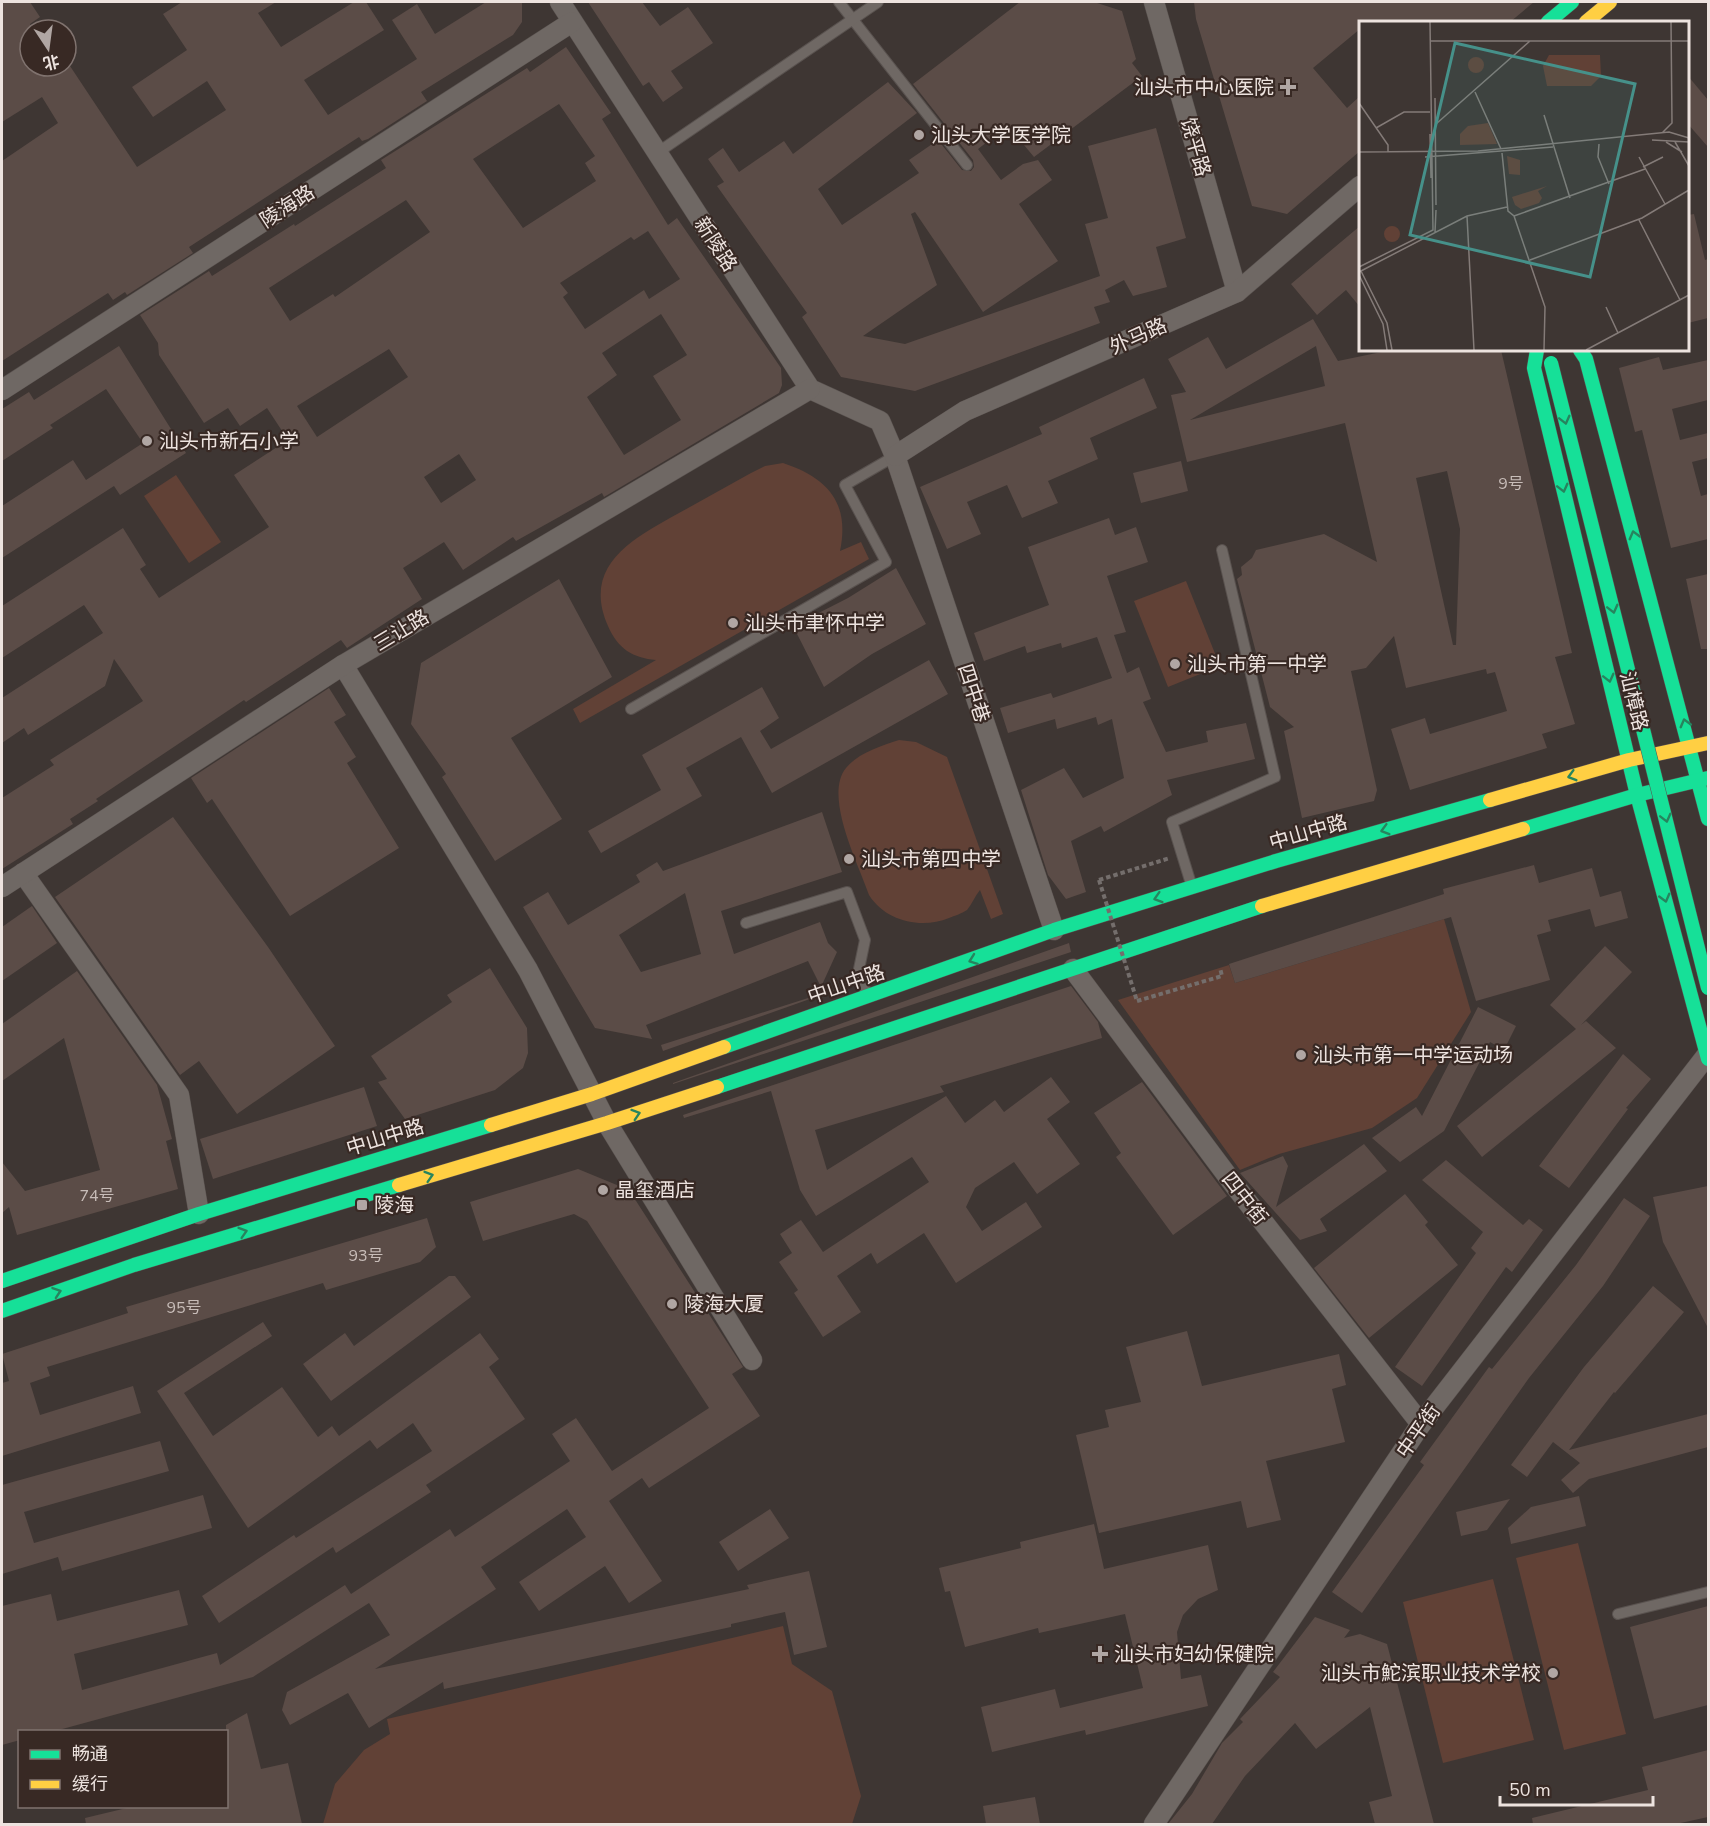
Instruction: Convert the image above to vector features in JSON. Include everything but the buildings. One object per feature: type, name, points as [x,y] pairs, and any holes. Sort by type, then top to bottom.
[{"type":"main road","points":[[1549,21],[1572,2]]},
{"type":"main road","points":[[1587,21],[1610,2]]},
{"type":"main road","name":"汕樟路","points":[[1537,351],[1534,368],[1637,795],[1708,1057]]},
{"type":"main road","points":[[1581,351],[1586,358],[1691,747],[1704,779],[1708,819]]},
{"type":"main road","name":"汕樟路","points":[[1549,356],[1708,988]]},
{"type":"main road","name":"汕樟路","points":[[1662,740],[1676,797]]},
{"type":"main road","name":"中山中路","points":[[2,1281],[200,1214],[592,1094],[1054,930],[1192,887],[1629,760],[1708,743]]},
{"type":"main road","points":[[2,1311],[134,1265],[607,1123],[1274,902],[1637,795],[1704,779]]},
{"type":"street","name":"新陵路","points":[[560,2],[810,389]]},
{"type":"street","name":"饶平路","points":[[1154,2],[1237,292]]},
{"type":"street","name":"陵海路","points":[[2,390],[572,22]]},
{"type":"street","name":"外马路","points":[[895,456],[965,411],[1237,292],[1359,187]]},
{"type":"street","points":[[810,389],[880,421],[895,456]]},
{"type":"street","name":"三让路","points":[[2,887],[342,665],[810,389]]},
{"type":"street","name":"四中巷","points":[[895,456],[1054,930]]},
{"type":"street","points":[[342,665],[528,970],[607,1123],[752,1360]]},
{"type":"street","points":[[23,873],[179,1095],[200,1214]]},
{"type":"street","name":"四中街","points":[[1073,969],[1234,1186],[1421,1424]]},
{"type":"street","name":"中平街","points":[[1154,1824],[1421,1424],[1708,1057]]},
{"type":"lane","points":[[839,2],[967,165]]},
{"type":"lane","points":[[657,153],[878,2]]},
{"type":"lane","points":[[631,709],[886,562],[845,485],[895,456]]},
{"type":"lane","points":[[1192,887],[1172,822],[1275,777],[1222,550]]},
{"type":"lane","points":[[746,923],[847,892],[865,940],[859,969],[867,997]]},
{"type":"lane","points":[[1618,1614],[1708,1592]]},
{"type":"path","points":[[1182,854],[1099,880],[1137,1001],[1222,976],[1220,968]]},
{"type":"shaded area","points":[[783,463],[812,476],[832,495],[842,519],[840,551],[861,542],[869,559],[580,723],[573,709],[656,660],[640,657],[627,651],[616,641],[608,626],[601,605],[601,586],[616,556],[645,533],[742,478],[765,466]]},
{"type":"shaded area","points":[[176,475],[221,542],[189,563],[144,496]]},
{"type":"shaded area","points":[[1186,581],[1220,666],[1168,687],[1134,601]]},
{"type":"shaded area","points":[[899,740],[916,742],[947,757],[1003,914],[991,919],[980,890],[967,910],[939,921],[916,923],[885,912],[869,895],[845,831],[838,795],[840,780],[846,768],[857,758]]},
{"type":"shaded area","name":"汕头市第一中学运动场","points":[[1444,919],[1471,1012],[1417,1098],[1372,1128],[1279,1154],[1240,1170],[1118,1000],[1229,965],[1235,983]]},
{"type":"shaded area","points":[[1578,1543],[1626,1734],[1564,1750],[1516,1558]]},
{"type":"shaded area","points":[[1493,1579],[1534,1740],[1443,1763],[1403,1602]]},
{"type":"shaded area","points":[[783,1626],[792,1664],[832,1691],[861,1796],[852,1824],[323,1824],[335,1784],[364,1750],[390,1734],[387,1719]]},
{"type":"traffic: fast","points":[[1549,21],[1572,2]]},
{"type":"traffic: fast","points":[[1537,351],[1534,368],[1637,795],[1708,1059]]},
{"type":"traffic: fast","points":[[1581,351],[1586,359],[1708,819]]},
{"type":"traffic: fast","points":[[1551,363],[1708,988]]},
{"type":"traffic: fast","points":[[1523,829],[1637,795],[1708,778]]},
{"type":"traffic: fast","points":[[724,1047],[1054,930],[1276,861],[1490,800]]},
{"type":"traffic: fast","points":[[717,1087],[1262,906]]},
{"type":"traffic: fast","points":[[2,1281],[199,1214],[491,1125]]},
{"type":"traffic: fast","points":[[2,1311],[134,1265],[399,1185]]},
{"type":"traffic: slow","points":[[1587,21],[1610,2]]},
{"type":"traffic: slow","points":[[1490,800],[1629,760],[1708,743]]},
{"type":"traffic: slow","points":[[1262,906],[1523,829]]},
{"type":"traffic: slow","points":[[491,1125],[592,1094],[724,1047]]},
{"type":"traffic: slow","points":[[399,1185],[607,1123],[717,1087]]},
{"type":"place","name":"汕头市中心医院","points":[[1288,87]]},
{"type":"place","name":"汕头大学医学院","points":[[919,135]]},
{"type":"place","name":"汕头市新石小学","points":[[147,441]]},
{"type":"place","name":"汕头市聿怀中学","points":[[733,623]]},
{"type":"place","name":"汕头市第一中学","points":[[1175,664]]},
{"type":"place","name":"汕头市第四中学","points":[[849,859]]},
{"type":"place","name":"汕头市第一中学运动场","points":[[1301,1055]]},
{"type":"place","name":"晶玺酒店","points":[[603,1190]]},
{"type":"place","name":"陵海","points":[[362,1205]]},
{"type":"place","name":"陵海大厦","points":[[672,1304]]},
{"type":"place","name":"汕头市妇幼保健院","points":[[1100,1654]]},
{"type":"place","name":"汕头市鮀滨职业技术学校","points":[[1553,1673]]}]
